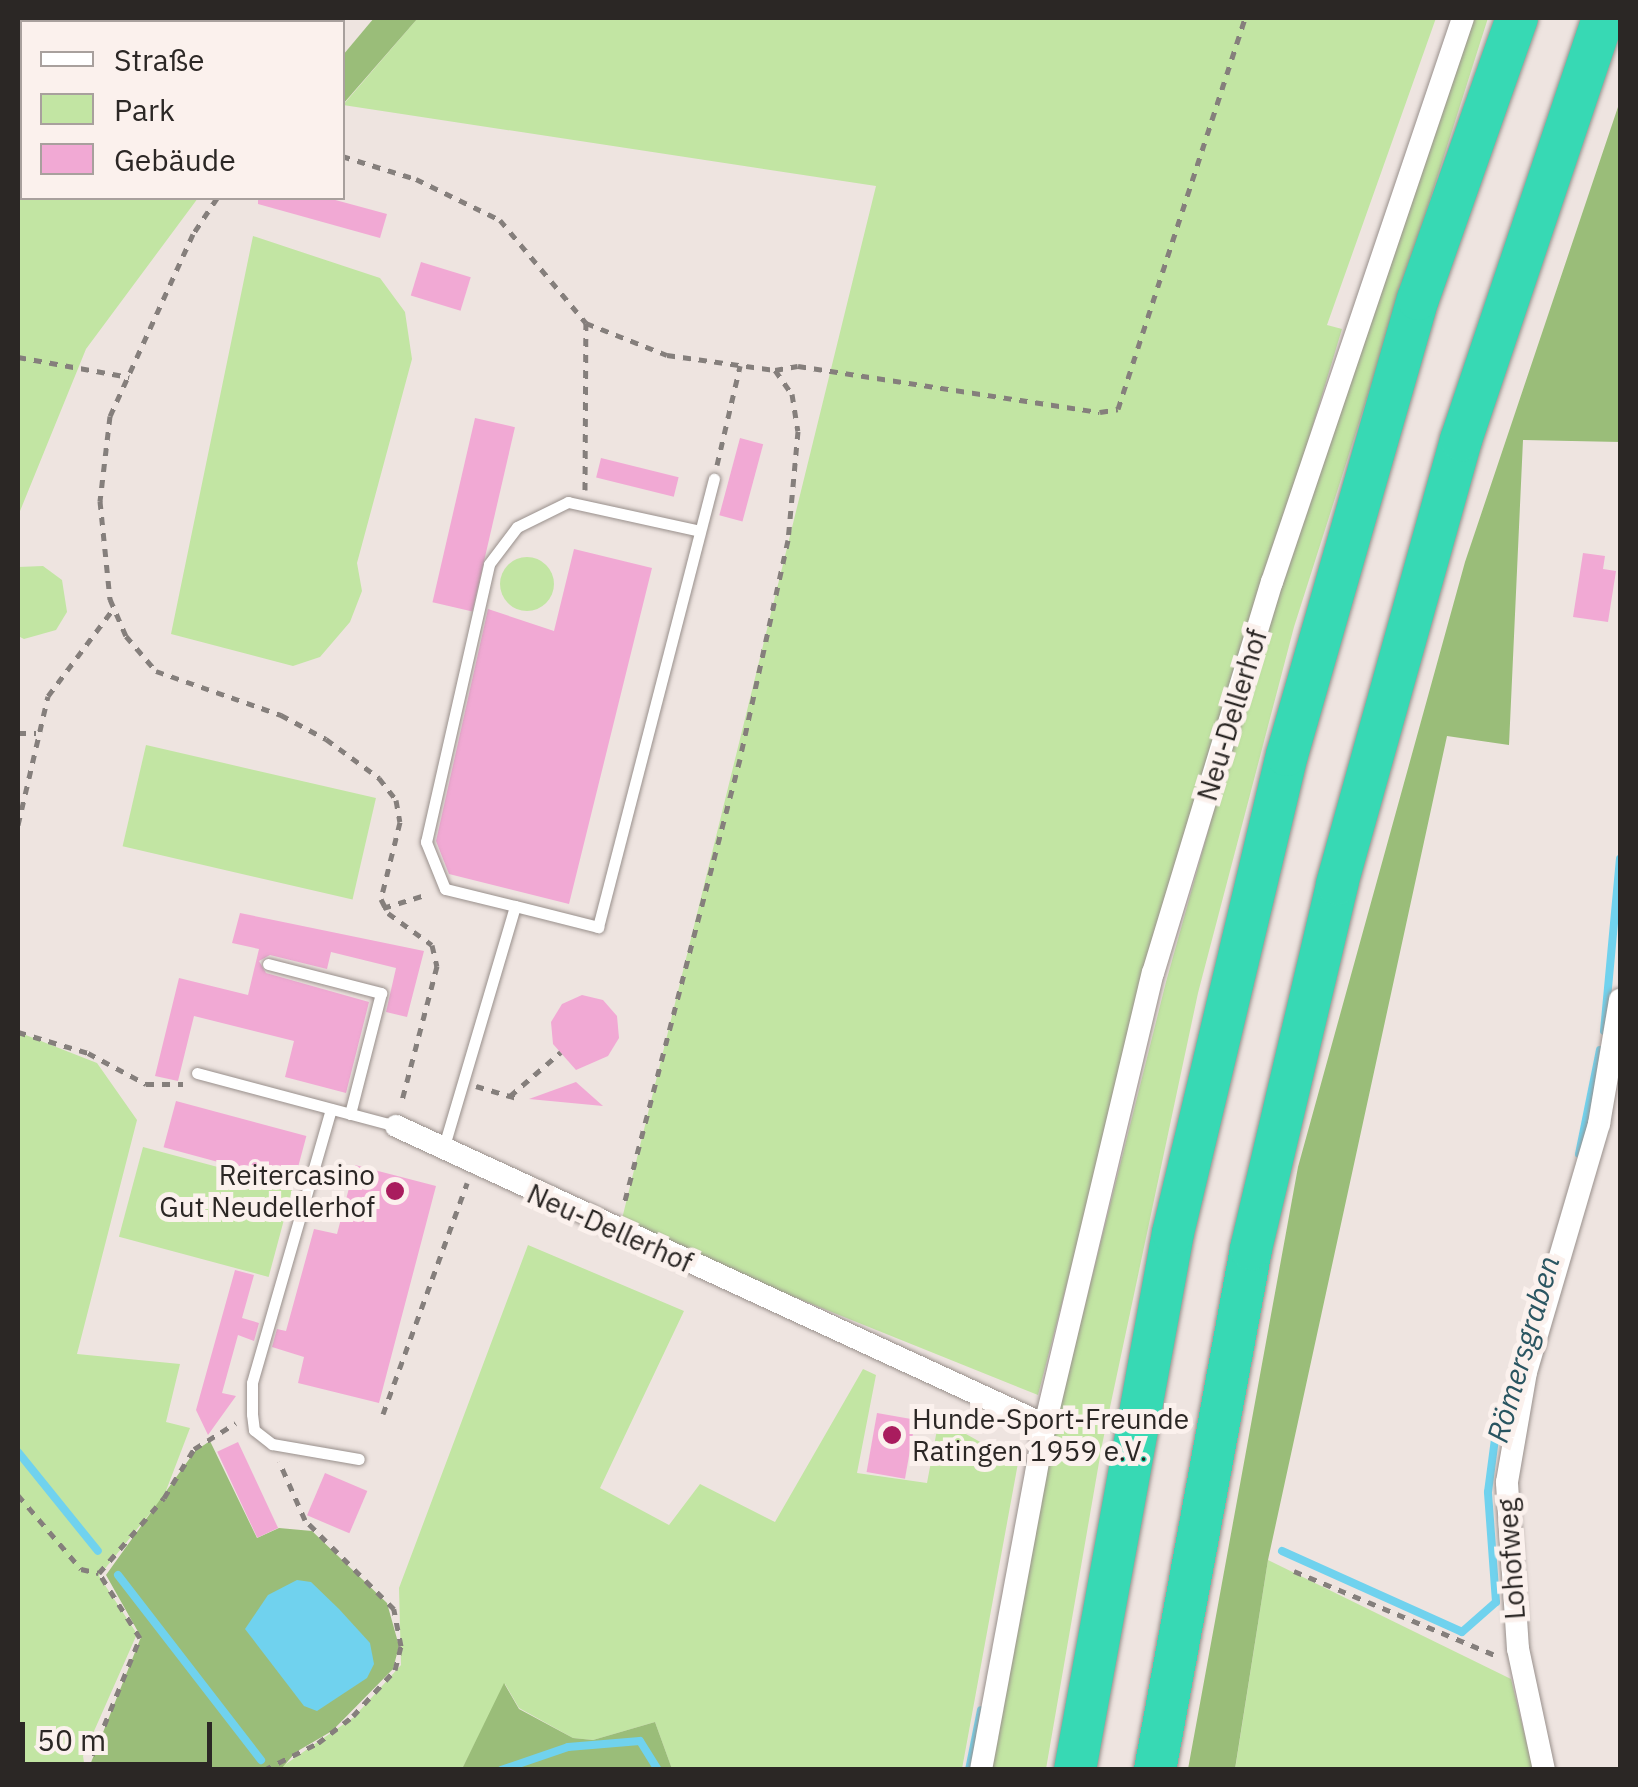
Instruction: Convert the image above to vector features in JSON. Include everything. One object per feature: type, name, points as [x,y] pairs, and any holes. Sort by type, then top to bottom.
[{"type":"highway","points":[[1075,1770],[1172,1233],[1268,828],[1418,299],[1517,18]]},
{"type":"highway","points":[[1155,1770],[1251,1250],[1336,884],[1460,440],[1602,18]]},
{"type":"street","name":"Neu-Dellerhof","points":[[981,1770],[1045,1425],[1154,973],[1272,582],[1463,18]]},
{"type":"street","name":"Lohofweg","points":[[1544,1770],[1518,1650],[1506,1521],[1510,1448],[1599,1124],[1620,1000]]},
{"type":"street","name":"Neu-Dellerhof","points":[[396,1126],[444,1146],[472,1166],[1045,1425]]},
{"type":"lane","points":[[700,531],[568,502],[540,512],[517,527],[488,564],[426,842],[445,888],[598,927],[714,479]]},
{"type":"lane","points":[[444,1146],[515,906]]},
{"type":"lane","points":[[268,964],[380,992],[350,1114]]},
{"type":"lane","points":[[197,1073],[396,1126]]},
{"type":"lane","points":[[332,1109],[252,1383],[252,1414],[254,1430],[272,1444],[359,1459]]},
{"type":"path","points":[[775,370],[798,366],[1100,412],[1118,409],[1126,398],[1245,18]]},
{"type":"path","points":[[216,200],[193,234],[110,416],[101,469],[113,610],[156,671],[281,715],[358,760],[391,791],[400,822],[384,908]]},
{"type":"path","points":[[583,506],[586,324]]},
{"type":"path","points":[[18,357],[129,377]]},
{"type":"path","points":[[714,479],[740,366]]},
{"type":"path","points":[[18,825],[36,732],[48,696],[113,610]]},
{"type":"path","points":[[18,732],[36,732]]},
{"type":"path","points":[[384,908],[445,888]]},
{"type":"path","points":[[384,908],[432,945],[438,966],[396,1126]]},
{"type":"path","points":[[18,1032],[88,1053],[146,1084],[187,1083],[197,1073]]},
{"type":"path","points":[[510,1096],[560,1052]]},
{"type":"path","points":[[464,1082],[520,1099]]},
{"type":"path","points":[[382,1414],[472,1166]]},
{"type":"path","points":[[99,1572],[164,1498],[194,1448],[252,1414]]},
{"type":"path","points":[[264,1770],[318,1743],[353,1716],[395,1670],[402,1646],[394,1609],[305,1520],[272,1444]]},
{"type":"path","points":[[18,1496],[81,1569],[99,1572],[140,1638],[86,1770]]},
{"type":"path","points":[[1294,1571],[1487,1656],[1518,1650]]},
{"type":"green space","points":[[18,18],[275,18],[20,20],[20,200],[197,200],[86,349],[18,516]]},
{"type":"green space","points":[[374,18],[418,18],[345,102],[345,53]]},
{"type":"green space","points":[[418,18],[1436,18],[1327,325],[1342,329],[1149,967],[1038,1395],[620,1227],[876,186],[345,103]]},
{"type":"green space","points":[[1473,18],[1488,18],[1294,627],[1198,993],[1102,1445],[1046,1769],[991,1770],[1054,1429],[1166,982],[1268,617]]},
{"type":"green space","points":[[1620,101],[1620,442],[1523,440],[1509,745],[1447,736],[1268,1560],[1235,1769],[1188,1769],[1298,1167],[1465,562]]},
{"type":"green space","points":[[253,236],[380,278],[405,312],[412,359],[357,563],[362,591],[350,622],[320,657],[293,666],[171,634]]},
{"type":"green space","points":[[527,557],[546,565],[554,584],[546,603],[527,611],[508,603],[500,584],[508,565]]},
{"type":"green space","points":[[43,566],[62,580],[67,612],[56,630],[24,639],[18,636],[18,567]]},
{"type":"green space","points":[[146,745],[376,798],[353,899],[123,846]]},
{"type":"green space","points":[[18,1032],[97,1063],[137,1120],[77,1354],[180,1364],[166,1422],[190,1428],[164,1496],[99,1576],[137,1634],[83,1756],[85,1769],[18,1769]]},
{"type":"green space","points":[[143,1147],[293,1187],[269,1277],[119,1237]]},
{"type":"green space","points":[[528,1245],[684,1311],[600,1488],[669,1525],[700,1484],[775,1522],[863,1369],[876,1375],[857,1473],[927,1483],[939,1419],[1018,1463],[962,1769],[672,1769],[655,1722],[593,1740],[573,1738],[519,1708],[505,1684],[462,1769],[280,1768],[354,1717],[401,1665],[399,1588]]},
{"type":"green space","points":[[210,1441],[257,1538],[279,1528],[312,1531],[387,1603],[399,1646],[393,1669],[332,1731],[296,1752],[281,1769],[88,1770],[141,1637],[106,1575],[195,1451]]},
{"type":"green space","points":[[1268,1560],[1511,1679],[1533,1769],[1235,1770]]},
{"type":"green space","points":[[504,1683],[519,1709],[573,1738],[593,1740],[655,1722],[672,1769],[462,1769]]},
{"type":"water","points":[[297,1580],[311,1582],[339,1609],[370,1643],[374,1664],[367,1678],[317,1711],[304,1706],[245,1629],[268,1595]]},
{"type":"building","points":[[258,200],[335,200],[387,214],[380,238],[258,204]]},
{"type":"building","points":[[421,262],[471,277],[460,311],[411,295]]},
{"type":"building","points":[[475,418],[515,427],[472,611],[432,602]]},
{"type":"building","points":[[740,438],[763,444],[742,521],[719,515]]},
{"type":"building","points":[[601,458],[679,477],[674,497],[596,477]]},
{"type":"building","points":[[574,549],[652,568],[569,904],[449,874],[436,841],[488,609],[554,631]]},
{"type":"building","points":[[1583,553],[1605,556],[1603,569],[1616,571],[1608,622],[1573,617]]},
{"type":"building","points":[[240,913],[424,951],[407,1017],[386,1012],[396,968],[331,952],[327,969],[270,955],[259,961],[266,973],[369,1002],[346,1093],[285,1077],[294,1041],[194,1016],[178,1081],[155,1076],[179,978],[248,995],[259,949],[232,943]]},
{"type":"building","points":[[582,995],[603,1000],[617,1016],[619,1038],[608,1056],[576,1070],[553,1044],[551,1022],[562,1004]]},
{"type":"building","points":[[576,1082],[603,1106],[529,1099]]},
{"type":"building","points":[[176,1101],[306,1136],[294,1182],[164,1147]]},
{"type":"building","points":[[355,1165],[436,1186],[379,1403],[298,1383],[304,1357],[272,1347],[277,1329],[286,1331],[314,1229],[337,1234]]},
{"type":"building","points":[[235,1270],[254,1275],[242,1318],[259,1323],[254,1341],[238,1335],[222,1393],[236,1396],[208,1435],[196,1410]]},
{"type":"building","name":"Hunde-Sport-Freunde Ratingen 1959 e.V.","points":[[877,1413],[915,1420],[905,1479],[867,1472]]},
{"type":"building","points":[[238,1442],[278,1528],[257,1538],[217,1452]]},
{"type":"building","points":[[325,1473],[367,1491],[349,1533],[307,1515]]},
{"type":"waterway","name":"Römersgraben","points":[[1604,1031],[1620,859]]},
{"type":"waterway","name":"Römersgraben","points":[[1579,1154],[1600,1050]]},
{"type":"waterway","name":"Römersgraben","points":[[1282,1551],[1462,1632],[1496,1602],[1488,1492],[1496,1431],[1517,1364]]},
{"type":"waterway","name":"Römersgraben","points":[[18,1452],[98,1551]]},
{"type":"waterway","name":"Römersgraben","points":[[118,1575],[261,1760]]},
{"type":"waterway","name":"Römersgraben","points":[[969,1770],[981,1710]]},
{"type":"waterway","name":"Römersgraben","points":[[501,1770],[568,1747],[640,1741],[658,1770]]},
{"type":"place","name":"Reitercasino Gut Neudellerhof","points":[[395,1191]]},
{"type":"place","name":"Hunde-Sport-Freunde Ratingen 1959 e.V.","points":[[892,1435]]}]
